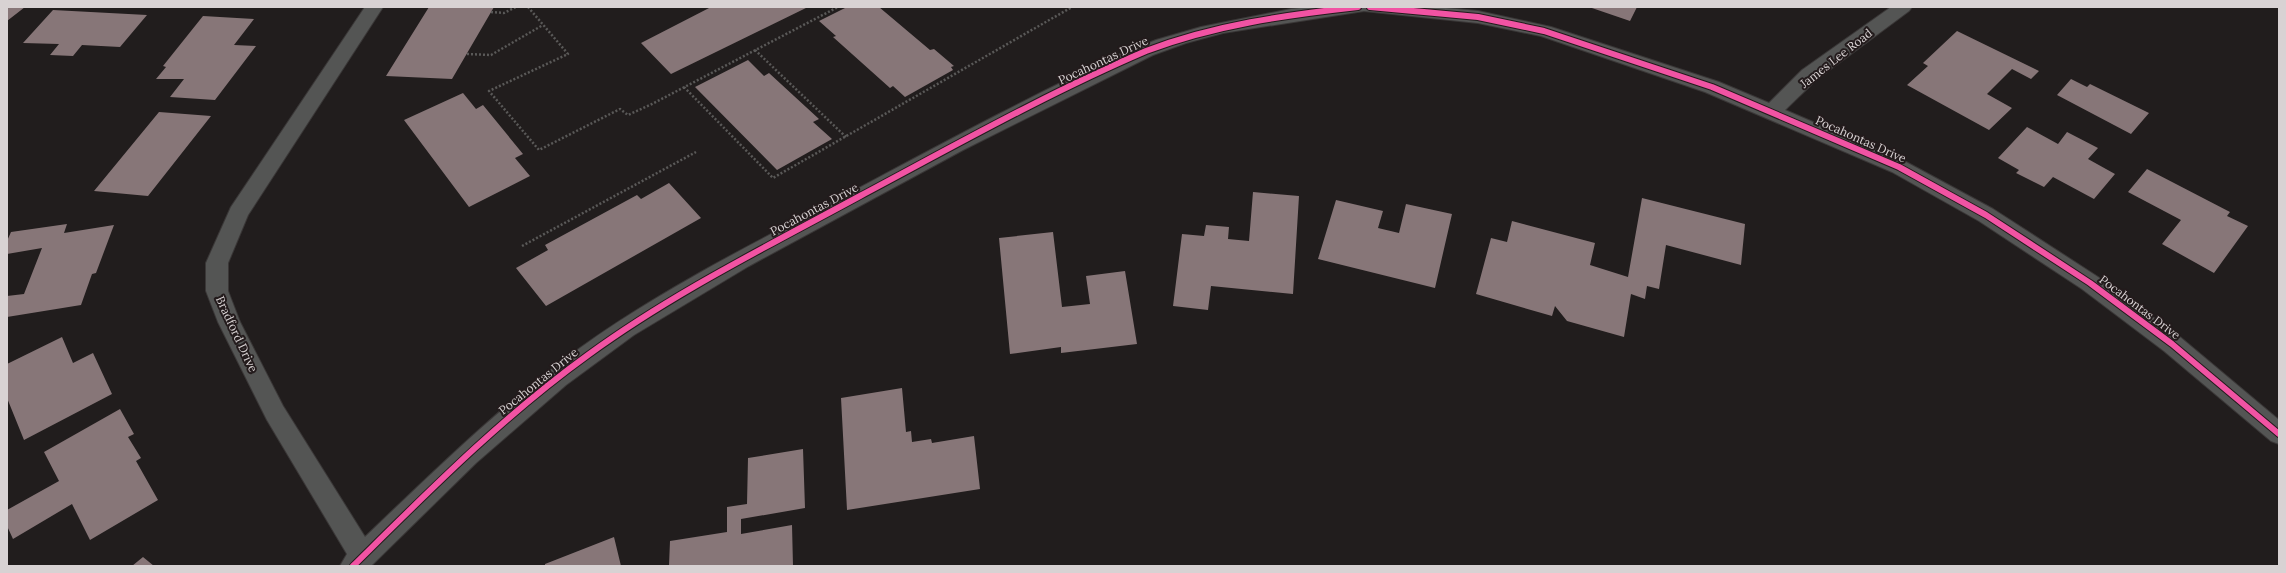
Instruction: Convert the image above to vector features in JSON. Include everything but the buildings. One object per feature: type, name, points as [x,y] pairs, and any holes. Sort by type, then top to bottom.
[{"type":"street","name":"Bradford Drive","points":[[358,561],[275,413],[232,329],[217,291],[217,264],[238,213],[374,7]]},
{"type":"street","name":"Pocahontas Drive","points":[[358,561],[460,462],[518,410],[587,356],[649,313],[758,252],[942,152],[1121,61],[1179,39],[1259,19],[1358,7]]},
{"type":"street","name":"Pocahontas Drive","points":[[1370,7],[1424,10],[1478,17],[1544,31],[1706,84],[1899,167],[1986,215],[2103,292],[2172,344],[2279,434]]},
{"type":"street","name":"James Lee Road","points":[[1772,112],[1810,75],[1903,7]]},
{"type":"path","points":[[491,12],[504,13],[516,7]]},
{"type":"path","points":[[528,7],[568,54],[489,91],[539,150],[620,108],[628,116],[838,7]]},
{"type":"path","points":[[684,87],[773,178],[1072,7]]},
{"type":"path","points":[[467,54],[491,55],[543,25]]},
{"type":"path","points":[[755,50],[846,136]]},
{"type":"path","points":[[522,246],[696,152]]},
{"type":"cycle path","points":[[353,566],[467,456],[557,378],[589,354],[664,305],[781,238],[956,145],[1098,73],[1146,51],[1179,39],[1223,27],[1291,15],[1358,7]]},
{"type":"cycle path","points":[[1370,7],[1478,17],[1544,31],[1712,87],[1899,167],[1986,215],[2090,283],[2172,344],[2279,434]]}]
